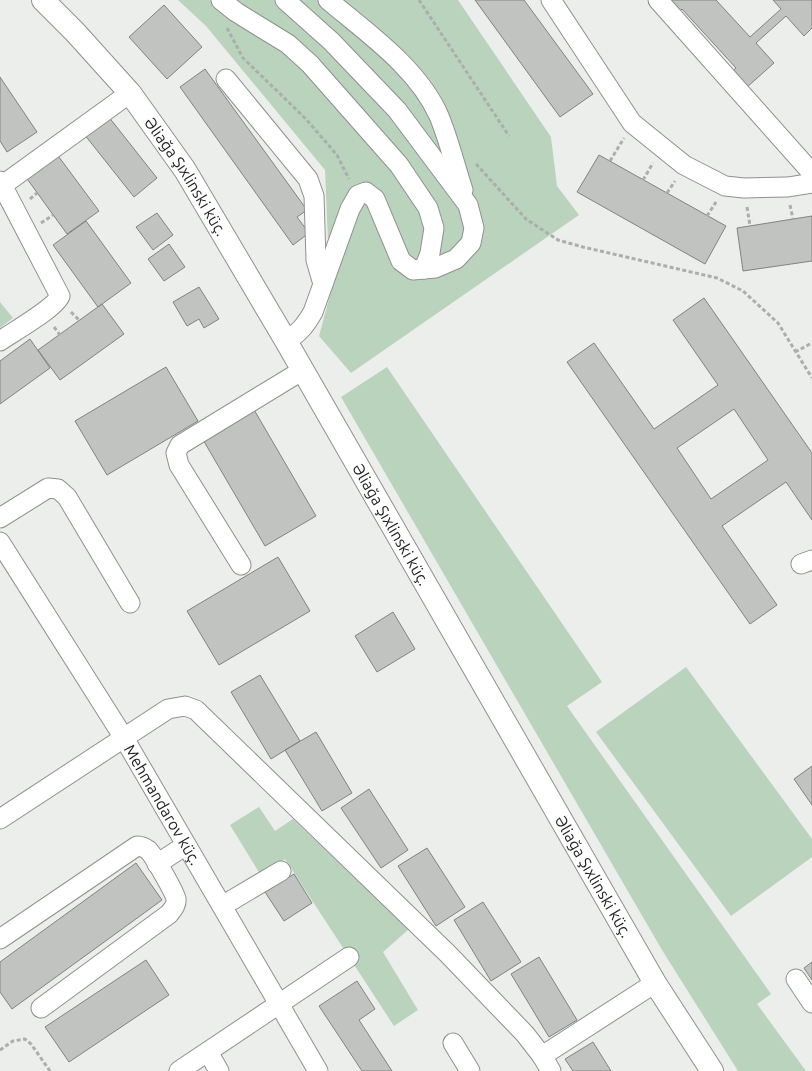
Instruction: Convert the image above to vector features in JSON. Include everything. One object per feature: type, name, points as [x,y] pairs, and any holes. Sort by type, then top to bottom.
[{"type":"main road","name":"Əliağa Şıxlinski küç.","points":[[44,0],[76,32],[130,93],[185,170],[303,370],[655,983],[712,1071]]},
{"type":"street","points":[[221,0],[236,12],[288,44],[310,64],[400,165],[428,208],[434,228],[430,253],[424,269]]},
{"type":"street","points":[[285,0],[331,40],[397,110],[468,205]]},
{"type":"street","points":[[286,341],[304,328],[312,312],[350,209],[358,195],[366,192],[375,199],[401,261],[413,270],[435,268],[456,259],[472,243],[474,228],[439,116],[423,88],[403,64],[328,0]]},
{"type":"street","points":[[551,0],[632,122],[684,165],[725,186],[744,188],[779,187],[812,183]]},
{"type":"street","points":[[658,0],[812,173]]},
{"type":"street","points":[[226,79],[308,179],[314,196],[316,260],[323,284]]},
{"type":"street","points":[[0,341],[59,300],[60,296],[1,185],[130,93]]},
{"type":"street","points":[[241,565],[179,465],[176,453],[180,445],[303,370]]},
{"type":"street","points":[[0,518],[48,488],[58,489],[67,497],[130,603]]},
{"type":"street","name":"Mehmandarov küç.","points":[[0,542],[124,738],[318,1071]]},
{"type":"street","points":[[0,819],[168,709],[185,706],[196,710],[448,954],[525,1034],[547,1063],[655,983]]},
{"type":"street","points":[[158,864],[186,845]]},
{"type":"street","points":[[0,939],[137,846],[142,846],[150,851],[158,864],[176,899],[175,907],[169,914],[42,1008]]},
{"type":"street","points":[[222,906],[281,871]]},
{"type":"street","points":[[179,1071],[349,957]]},
{"type":"street","points":[[796,979],[812,1003]]},
{"type":"street","points":[[453,1044],[470,1071]]},
{"type":"street","points":[[208,1052],[219,1071]]},
{"type":"path","points":[[420,0],[509,136]]},
{"type":"path","points":[[236,12],[228,14],[225,20],[229,33],[242,58],[306,119],[337,154],[358,195]]},
{"type":"path","points":[[610,161],[632,122]]},
{"type":"path","points":[[473,160],[526,219],[558,240],[716,278],[743,291],[778,323],[812,378]]},
{"type":"path","points":[[796,352],[812,343]]},
{"type":"path","points":[[0,1050],[13,1042],[25,1039],[50,1071]]},
{"type":"green space","points":[[178,0],[458,0],[551,137],[557,186],[579,215],[351,373],[319,336],[340,258],[328,242],[325,170],[206,26]]},
{"type":"green space","points":[[0,302],[13,318],[0,328]]},
{"type":"green space","points":[[387,367],[602,682],[567,706],[771,994],[757,1004],[806,1071],[738,1071],[662,950],[341,397]]},
{"type":"green space","points":[[686,667],[812,839],[812,857],[731,916],[596,732]]},
{"type":"green space","points":[[259,807],[275,831],[293,819],[409,929],[383,952],[418,1010],[394,1026],[285,859],[260,874],[230,825]]},
{"type":"building","points":[[475,0],[524,0],[593,94],[560,117]]},
{"type":"building","points":[[667,0],[716,0],[750,37],[781,9],[773,0],[812,0],[812,28],[804,36],[786,16],[756,43],[774,63],[746,88],[732,72],[736,68],[682,9],[678,13]]},
{"type":"building","points":[[164,5],[202,47],[167,79],[129,37]]},
{"type":"building","points":[[205,69],[307,210],[297,217],[309,233],[293,245],[180,87]]},
{"type":"building","points":[[0,77],[37,132],[7,152],[0,141]]},
{"type":"building","points":[[108,116],[157,178],[134,197],[84,134]]},
{"type":"building","points":[[56,153],[99,211],[67,234],[25,176]]},
{"type":"building","points":[[599,155],[726,226],[705,264],[577,192]]},
{"type":"building","points":[[157,213],[173,235],[153,250],[136,227]]},
{"type":"building","points":[[812,216],[812,261],[743,271],[737,228]]},
{"type":"building","points":[[86,221],[131,283],[98,307],[53,245]]},
{"type":"building","points":[[169,244],[185,267],[164,281],[148,259]]},
{"type":"building","points":[[199,287],[219,319],[204,328],[199,319],[187,326],[173,302]]},
{"type":"building","points":[[704,298],[812,453],[812,520],[786,482],[722,526],[777,605],[750,624],[567,362],[594,343],[654,429],[718,385],[673,320]],"holes":[[[734,409],[768,460],[711,499],[677,448]]]},
{"type":"building","points":[[102,304],[124,334],[60,380],[38,350]]},
{"type":"building","points":[[30,339],[50,368],[0,404],[0,361]]},
{"type":"building","points":[[166,367],[198,421],[107,475],[75,421]]},
{"type":"building","points":[[253,408],[316,516],[265,546],[202,438]]},
{"type":"building","points":[[278,557],[310,611],[219,665],[187,611]]},
{"type":"building","points":[[393,612],[415,649],[377,672],[355,636]]},
{"type":"building","points":[[260,675],[300,741],[271,759],[231,692]]},
{"type":"building","points":[[316,732],[352,793],[322,811],[285,750]]},
{"type":"building","points":[[812,766],[812,805],[794,779]]},
{"type":"building","points":[[369,789],[408,850],[381,868],[341,808]]},
{"type":"building","points":[[427,848],[465,907],[436,926],[398,866]]},
{"type":"building","points":[[136,863],[162,900],[12,1009],[0,992],[0,962]]},
{"type":"building","points":[[294,874],[312,903],[284,921],[265,892]]},
{"type":"building","points":[[483,902],[521,962],[491,981],[454,920]]},
{"type":"building","points":[[539,957],[577,1020],[549,1037],[511,974]]},
{"type":"building","points":[[146,960],[169,995],[69,1062],[45,1027]]},
{"type":"building","points":[[812,962],[812,980],[804,968]]},
{"type":"building","points":[[357,981],[375,1009],[359,1020],[392,1071],[362,1071],[319,1006]]},
{"type":"building","points":[[593,1042],[611,1071],[573,1071],[565,1059]]}]
